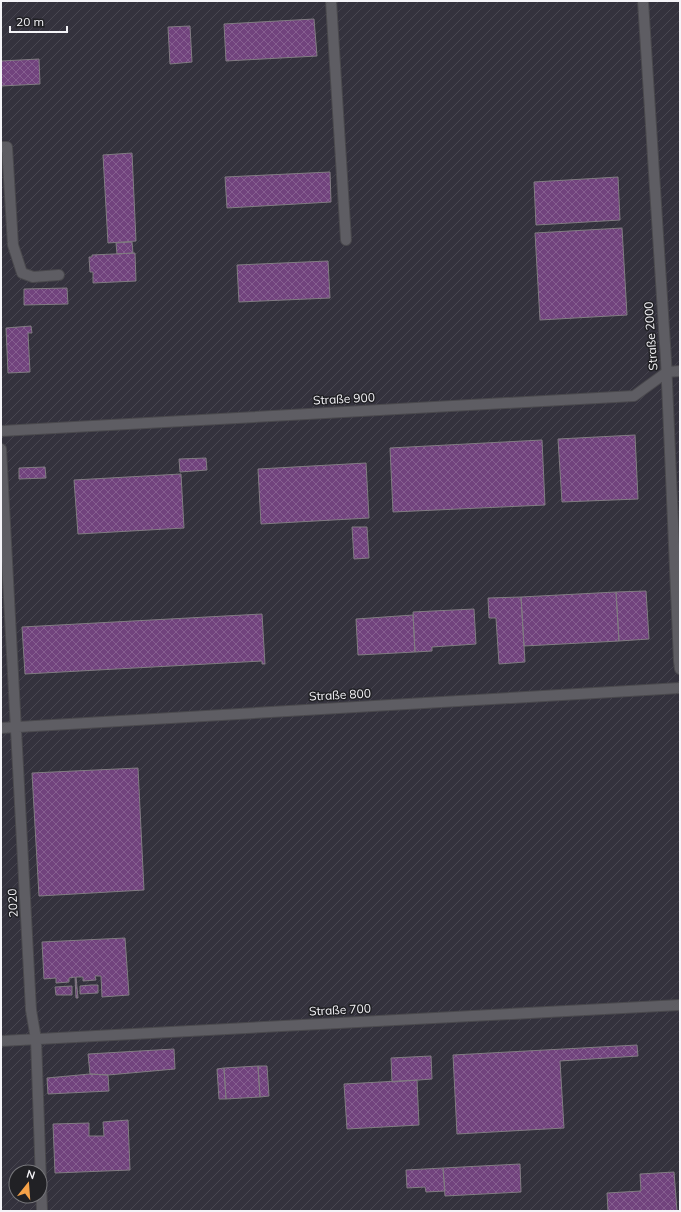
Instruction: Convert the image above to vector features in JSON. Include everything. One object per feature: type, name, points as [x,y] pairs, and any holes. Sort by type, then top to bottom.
[{"type":"lane","points":[[331,1],[346,240]]},
{"type":"lane","name":"Straße 2000","points":[[643,1],[667,372],[678,661],[680,669]]},
{"type":"lane","points":[[1,147],[7,147],[13,245],[22,273],[33,277],[58,275]]},
{"type":"lane","points":[[667,372],[680,371]]},
{"type":"lane","name":"Straße 900","points":[[1,431],[634,396],[667,372]]},
{"type":"lane","name":"2020","points":[[1,449],[31,1010],[36,1039],[42,1211]]},
{"type":"lane","name":"Straße 800","points":[[1,728],[680,688]]},
{"type":"lane","name":"Straße 700","points":[[1,1041],[680,1004]]},
{"type":"shaded area","points":[[1,1],[680,1],[680,1211],[1,1211]]},
{"type":"building","points":[[314,19],[317,56],[226,61],[224,24]]},
{"type":"building","points":[[190,26],[192,62],[170,64],[168,27]]},
{"type":"building","points":[[39,59],[40,84],[1,86],[1,61]]},
{"type":"building","points":[[132,153],[136,241],[108,243],[103,155]]},
{"type":"building","points":[[330,172],[331,202],[227,208],[225,177]]},
{"type":"building","points":[[618,177],[620,220],[536,225],[534,182]]},
{"type":"building","points":[[622,228],[627,315],[540,320],[535,233]]},
{"type":"building","points":[[132,242],[133,253],[117,254],[116,243]]},
{"type":"building","points":[[135,253],[136,281],[93,283],[93,272],[90,272],[89,257],[92,257],[92,255]]},
{"type":"building","points":[[328,261],[330,298],[239,302],[237,265]]},
{"type":"building","points":[[67,288],[68,304],[24,305],[24,289]]},
{"type":"building","points":[[31,326],[32,333],[28,333],[30,372],[8,373],[6,328]]},
{"type":"building","points":[[635,435],[638,499],[562,502],[558,439]]},
{"type":"building","points":[[542,440],[545,505],[393,512],[390,448]]},
{"type":"building","points":[[206,458],[207,470],[180,472],[179,459]]},
{"type":"building","points":[[366,463],[369,518],[261,524],[258,469]]},
{"type":"building","points":[[45,467],[46,478],[19,479],[19,468]]},
{"type":"building","points":[[181,474],[184,528],[78,534],[74,480]]},
{"type":"building","points":[[352,527],[367,527],[369,558],[354,559]]},
{"type":"building","points":[[646,591],[649,639],[619,641],[616,592]]},
{"type":"building","points":[[616,592],[619,641],[524,646],[521,597]]},
{"type":"building","points":[[521,597],[525,662],[499,664],[496,618],[489,618],[488,598]]},
{"type":"building","points":[[474,609],[476,644],[432,647],[432,651],[415,652],[413,612]]},
{"type":"building","points":[[262,614],[265,664],[262,664],[262,661],[25,674],[22,627]]},
{"type":"building","points":[[413,615],[415,652],[358,655],[356,619]]},
{"type":"building","points":[[138,768],[144,890],[39,896],[32,773]]},
{"type":"building","points":[[125,938],[129,995],[102,997],[101,976],[95,976],[96,980],[83,981],[83,977],[76,977],[78,998],[76,998],[75,977],[69,978],[69,982],[56,983],[56,978],[44,979],[42,942]]},
{"type":"building","points":[[98,985],[98,993],[80,994],[80,986]]},
{"type":"building","points":[[72,986],[72,995],[56,995],[55,987]]},
{"type":"building","points":[[637,1045],[638,1056],[560,1061],[564,1128],[457,1134],[453,1055]]},
{"type":"building","points":[[174,1049],[175,1069],[108,1075],[90,1074],[88,1054]]},
{"type":"building","points":[[431,1056],[432,1079],[392,1082],[391,1058]]},
{"type":"building","points":[[258,1066],[267,1066],[269,1096],[260,1097]]},
{"type":"building","points":[[258,1066],[260,1097],[226,1099],[224,1068]]},
{"type":"building","points":[[224,1068],[226,1099],[219,1099],[217,1069]]},
{"type":"building","points":[[90,1074],[108,1075],[109,1091],[48,1094],[47,1078]]},
{"type":"building","points":[[417,1080],[419,1125],[347,1129],[344,1084]]},
{"type":"building","points":[[128,1120],[130,1170],[55,1173],[53,1124],[89,1123],[89,1136],[104,1136],[103,1122]]},
{"type":"building","points":[[520,1164],[521,1192],[445,1196],[443,1168]]},
{"type":"building","points":[[443,1168],[445,1191],[426,1192],[425,1187],[407,1188],[406,1170]]},
{"type":"building","points":[[674,1172],[677,1211],[608,1211],[607,1193],[641,1191],[640,1174]]}]
